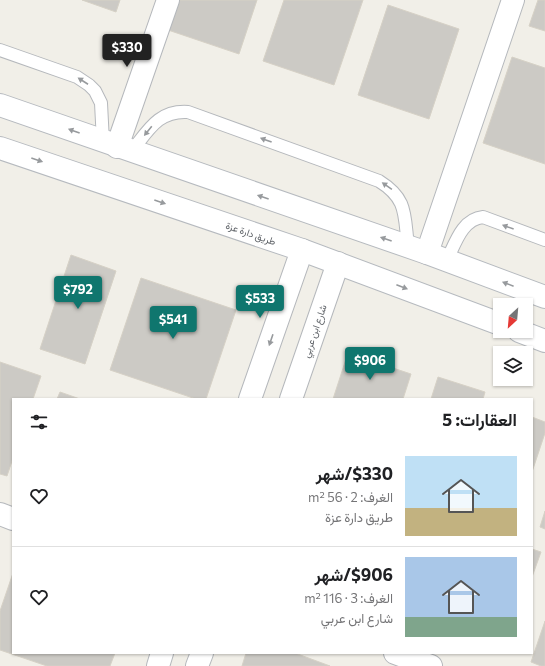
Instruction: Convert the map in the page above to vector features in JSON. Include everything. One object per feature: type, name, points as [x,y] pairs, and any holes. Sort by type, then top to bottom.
[{"type":"main road","points":[[117,147],[168,0]]},
{"type":"main road","points":[[417,250],[513,0]]},
{"type":"main road","points":[[0,105],[117,147],[446,260],[545,297]]},
{"type":"main road","name":"طريق دارة عزة","points":[[0,148],[302,250],[493,321]]},
{"type":"main road","points":[[250,398],[302,250]]},
{"type":"main road","name":"شارع ابن عربي","points":[[291,398],[338,263]]},
{"type":"main road","points":[[533,336],[545,341]]},
{"type":"main road","points":[[0,514],[12,519]]},
{"type":"main road","points":[[158,666],[162,654]]},
{"type":"main road","points":[[197,666],[202,654]]},
{"type":"main road","points":[[398,654],[431,666]]},
{"type":"lane","points":[[0,50],[77,77],[89,85],[95,91],[101,103],[117,147],[159,119],[173,112],[188,112],[384,184],[402,201],[417,250]]},
{"type":"lane","points":[[446,260],[466,225],[478,218],[483,217],[545,240]]},
{"type":"building","points":[[82,0],[120,0],[116,12]]},
{"type":"building","points":[[178,0],[257,0],[239,54],[168,30]]},
{"type":"building","points":[[284,0],[363,0],[334,85],[263,61]]},
{"type":"building","points":[[538,0],[545,0],[545,31],[529,26]]},
{"type":"building","points":[[388,5],[459,29],[429,119],[358,95]]},
{"type":"building","points":[[512,57],[545,68],[545,164],[483,143]]},
{"type":"building","points":[[71,255],[116,271],[85,364],[40,349]]},
{"type":"building","points":[[141,278],[236,310],[206,398],[193,398],[110,370]]},
{"type":"building","points":[[348,353],[411,374],[403,398],[333,398]]},
{"type":"building","points":[[0,362],[41,376],[33,398],[12,398],[12,461],[7,476],[0,474]]},
{"type":"building","points":[[438,377],[485,392],[483,398],[431,398]]},
{"type":"building","points":[[60,392],[77,398],[57,398]]},
{"type":"building","points":[[533,417],[545,422],[545,433],[533,469]]},
{"type":"building","points":[[545,511],[545,529],[540,527]]},
{"type":"building","points":[[533,549],[541,552],[533,574]]},
{"type":"building","points":[[12,576],[12,654],[115,654],[110,666],[47,666],[0,650],[0,611]]},
{"type":"building","points":[[545,621],[545,666],[541,666],[531,662]]},
{"type":"building","points":[[246,654],[298,654],[330,666],[242,666]]}]
